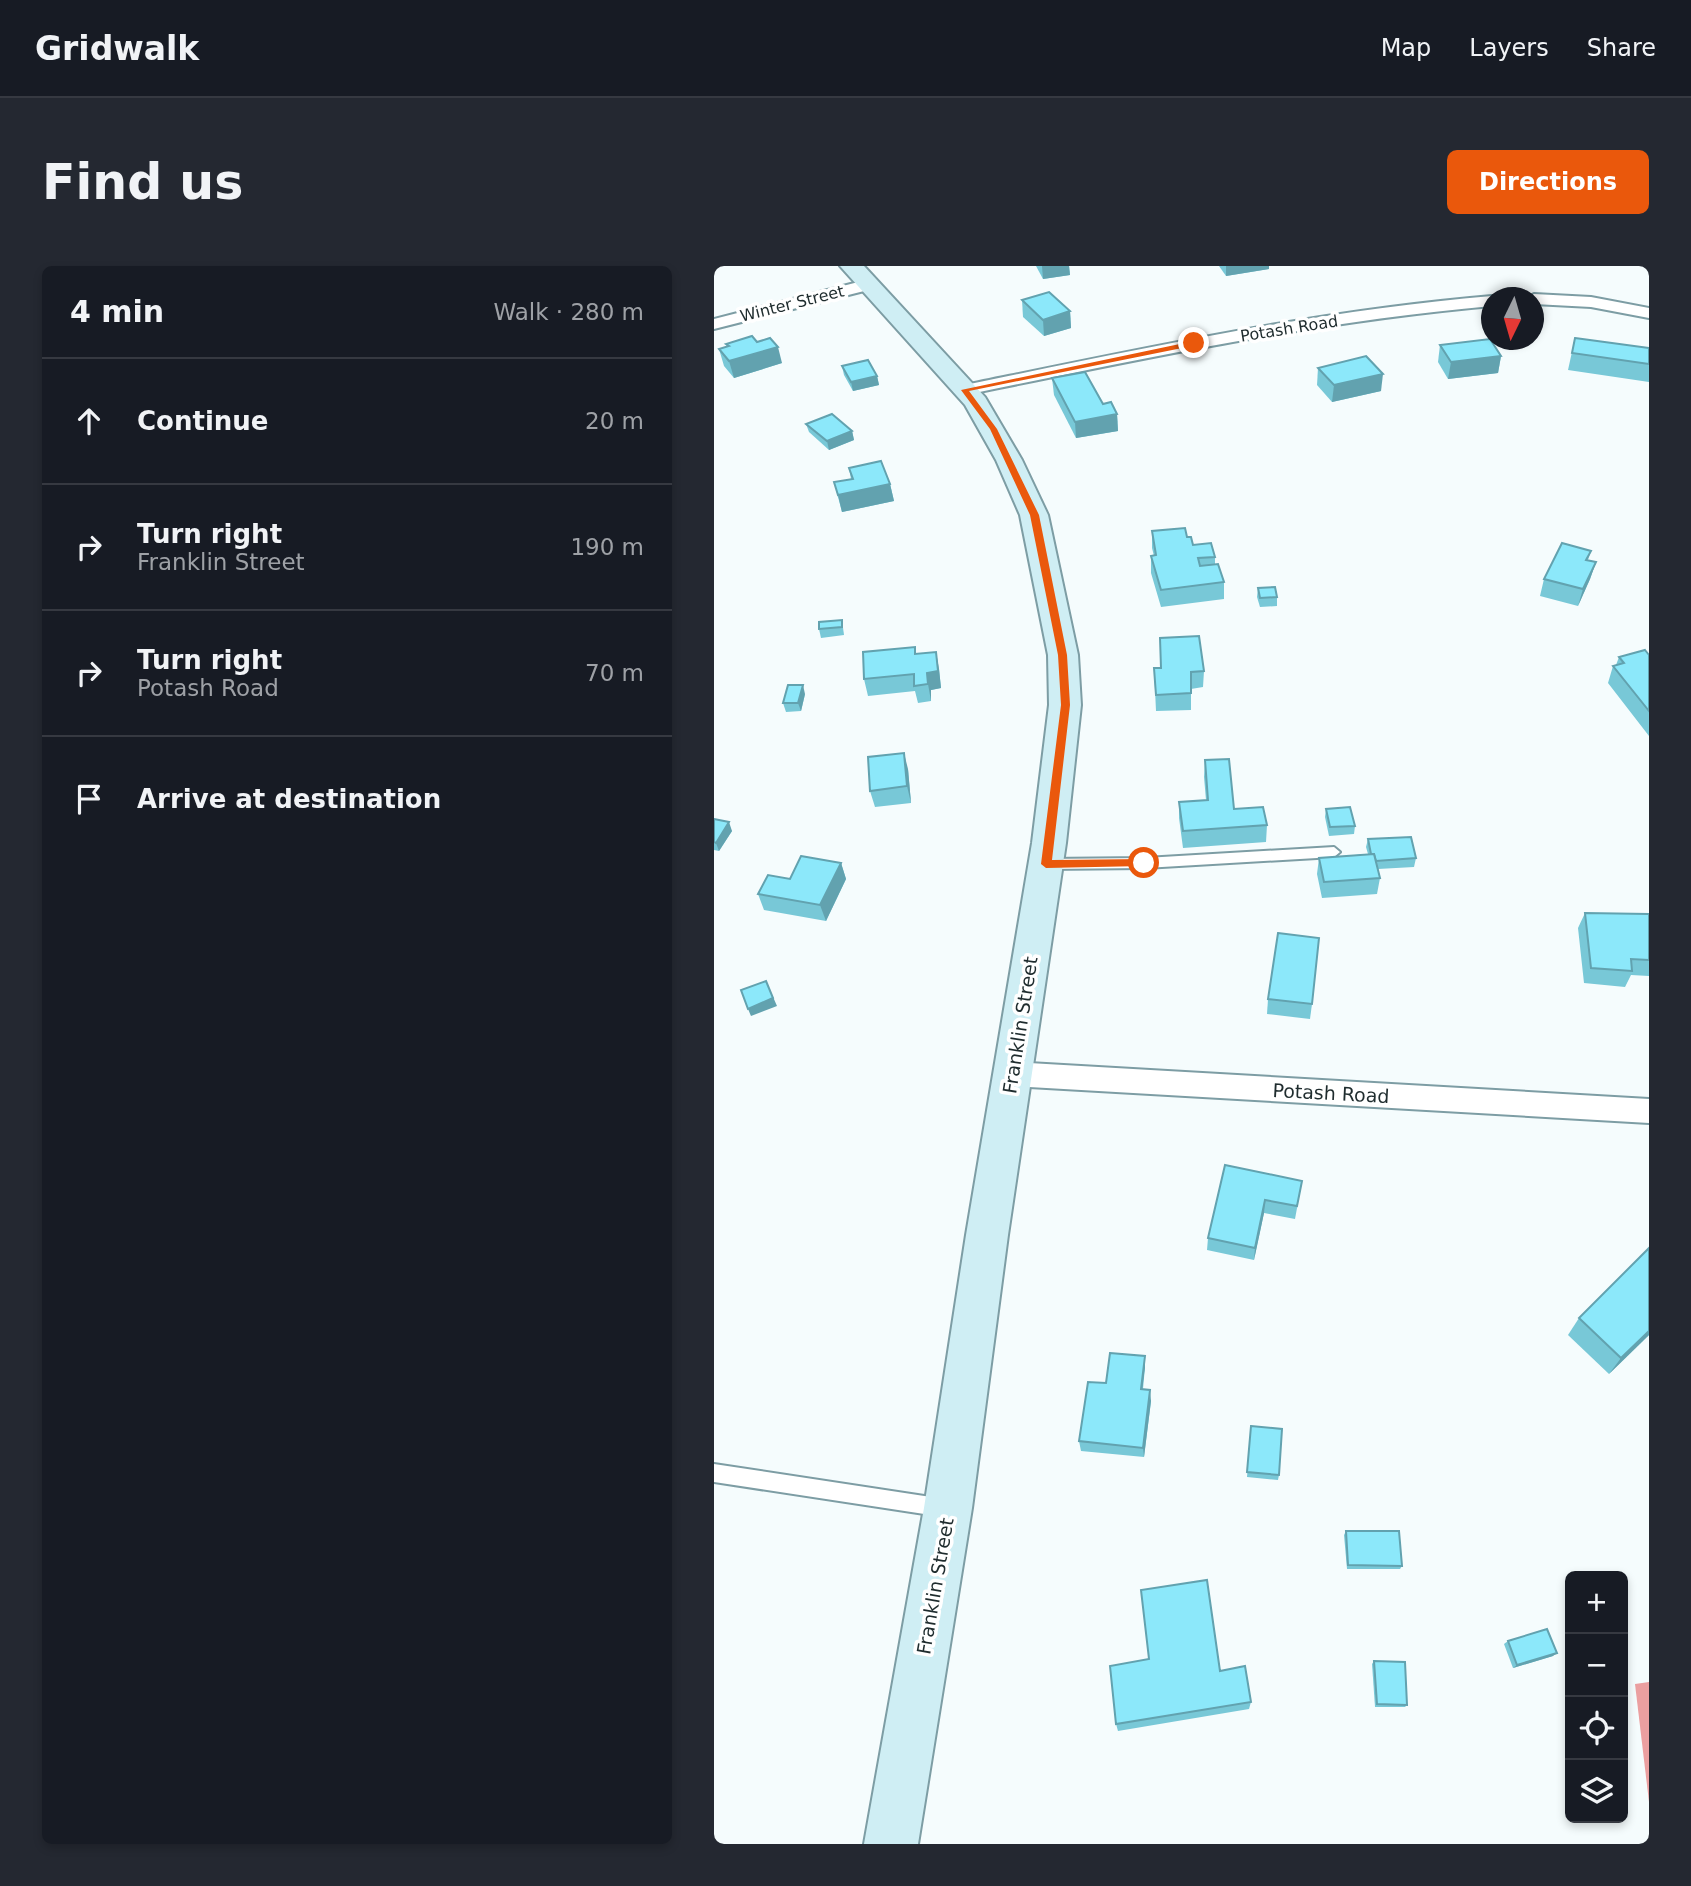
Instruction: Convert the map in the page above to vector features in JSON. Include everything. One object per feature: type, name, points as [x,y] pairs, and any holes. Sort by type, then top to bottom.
[{"type":"street","name":"Winter Street","points":[[714,324],[860,275]]},
{"type":"street","name":"Franklin Street","points":[[860,275],[965,390],[994,429],[1034,515],[1063,655],[1065,705],[1046,864],[948,1508],[891,1844]]},
{"type":"street","points":[[1544,300],[1591,302],[1649,313]]},
{"type":"street","name":"Potash Road","points":[[965,390],[1194,343],[1393,312],[1481,302]]},
{"type":"street","name":"Potash Road","points":[[1012,1074],[1649,1111]]},
{"type":"lane","points":[[1046,864],[1144,863],[1334,852]]},
{"type":"lane","points":[[714,1473],[948,1508]]},
{"type":"shaded area","points":[[1649,1682],[1649,1802],[1635,1684]]},
{"type":"building","points":[[1049,292],[1070,311],[1043,320],[1022,300]]},
{"type":"building","points":[[752,336],[757,342],[770,338],[778,347],[729,361],[719,349],[729,346],[726,344]]},
{"type":"building","points":[[1575,338],[1649,348],[1649,364],[1572,353]]},
{"type":"building","points":[[1481,340],[1481,350],[1497,350],[1501,356],[1451,362],[1440,345]]},
{"type":"building","points":[[1366,356],[1383,374],[1334,385],[1318,368]]},
{"type":"building","points":[[868,360],[877,376],[851,382],[842,366]]},
{"type":"building","points":[[1085,372],[1103,404],[1111,402],[1117,414],[1075,422],[1052,378]]},
{"type":"building","points":[[832,414],[852,431],[827,441],[806,424]]},
{"type":"building","points":[[881,461],[890,484],[838,495],[834,482],[853,479],[849,468]]},
{"type":"building","points":[[1185,528],[1193,545],[1211,543],[1215,557],[1198,558],[1200,566],[1218,564],[1224,582],[1161,590],[1151,556],[1156,555],[1152,531]]},
{"type":"building","points":[[1562,543],[1591,551],[1586,560],[1596,562],[1583,589],[1544,579]]},
{"type":"building","points":[[1275,587],[1277,597],[1260,598],[1258,588]]},
{"type":"building","points":[[842,620],[842,627],[819,629],[819,622]]},
{"type":"building","points":[[1199,636],[1204,671],[1191,672],[1191,693],[1156,695],[1154,668],[1161,668],[1160,638]]},
{"type":"building","points":[[915,647],[915,654],[936,652],[938,671],[927,673],[928,684],[914,686],[914,674],[864,679],[863,652]]},
{"type":"building","points":[[1645,650],[1649,655],[1649,711],[1613,666],[1624,663],[1619,657]]},
{"type":"building","points":[[788,685],[803,685],[798,703],[783,703]]},
{"type":"building","points":[[904,753],[907,786],[870,791],[868,757]]},
{"type":"building","points":[[1229,759],[1234,809],[1263,807],[1267,825],[1183,831],[1179,802],[1208,800],[1205,760]]},
{"type":"building","points":[[1350,807],[1355,826],[1330,827],[1326,809]]},
{"type":"building","points":[[714,819],[729,822],[716,843],[714,842]]},
{"type":"building","points":[[1411,837],[1416,858],[1376,861],[1374,854],[1371,854],[1368,839]]},
{"type":"building","points":[[1374,854],[1380,878],[1324,882],[1319,858]]},
{"type":"building","points":[[801,856],[841,863],[820,905],[758,894],[768,875],[790,879]]},
{"type":"building","points":[[1585,913],[1649,914],[1649,960],[1631,959],[1632,971],[1591,968]]},
{"type":"building","points":[[1278,933],[1319,938],[1312,1004],[1268,999]]},
{"type":"building","points":[[766,981],[773,998],[748,1009],[741,990]]},
{"type":"building","points":[[1225,1165],[1302,1181],[1297,1206],[1265,1200],[1255,1248],[1208,1238]]},
{"type":"building","points":[[1649,1248],[1649,1331],[1621,1358],[1579,1318]]},
{"type":"building","points":[[1110,1353],[1145,1356],[1141,1389],[1150,1390],[1143,1448],[1079,1441],[1088,1382],[1106,1383]]},
{"type":"building","points":[[1251,1426],[1282,1429],[1279,1475],[1247,1472]]},
{"type":"building","points":[[1346,1531],[1399,1531],[1402,1566],[1348,1565]]},
{"type":"building","points":[[1207,1580],[1220,1671],[1245,1666],[1251,1702],[1116,1724],[1110,1666],[1149,1659],[1141,1590]]},
{"type":"building","points":[[1547,1629],[1557,1653],[1517,1665],[1508,1641]]},
{"type":"building","points":[[1374,1661],[1405,1662],[1407,1705],[1377,1704]]},
{"type":"route","points":[[1144,863],[1046,864],[1065,705],[1063,655],[1034,515],[994,429],[965,390],[1194,343]]}]
